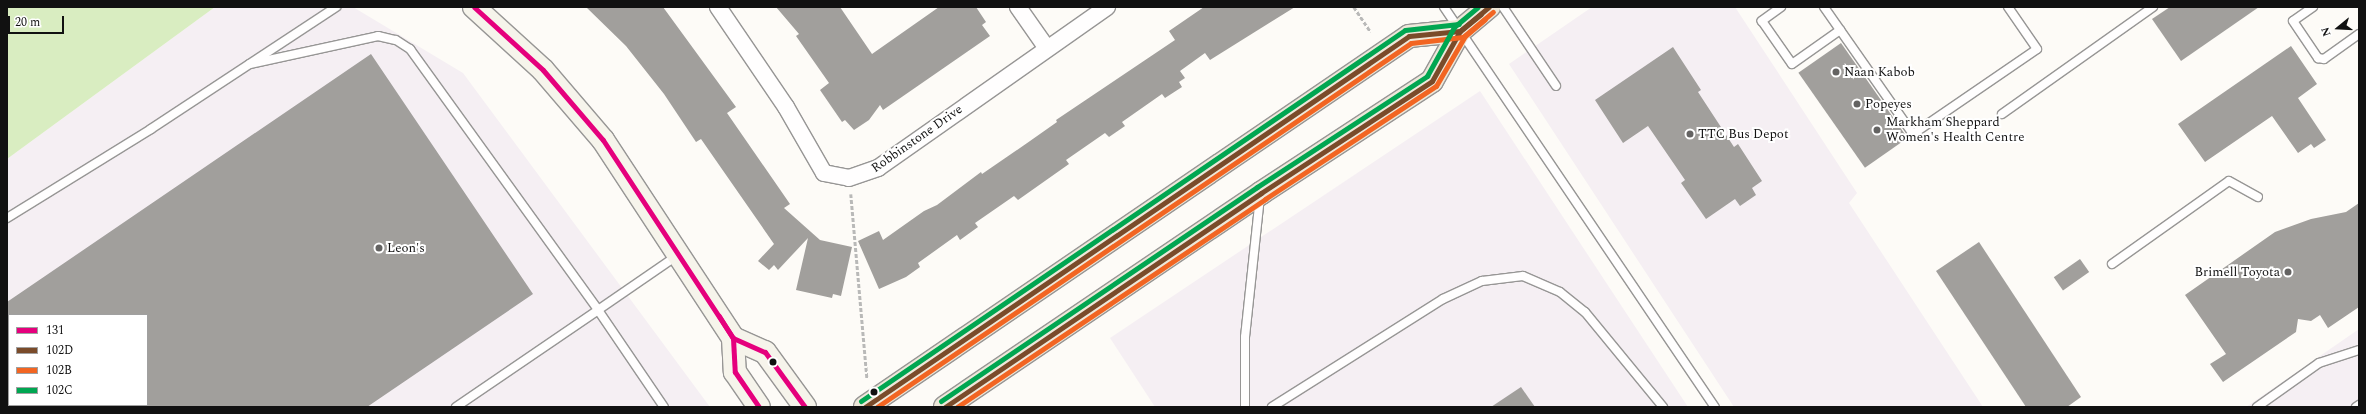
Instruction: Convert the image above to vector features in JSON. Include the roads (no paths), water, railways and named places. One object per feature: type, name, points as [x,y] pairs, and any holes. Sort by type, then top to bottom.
[{"type":"main road","points":[[945,407],[1261,192],[1432,81],[1460,31],[1490,7]]},
{"type":"main road","points":[[865,407],[1409,36],[1460,31]]},
{"type":"street","points":[[474,7],[543,70],[603,140],[733,338],[735,372],[758,407]]},
{"type":"street","name":"Robbinstone Drive","points":[[718,7],[786,107],[824,172],[849,178],[878,168],[1046,47],[1106,7]]},
{"type":"street","points":[[1018,7],[1046,47]]},
{"type":"street","points":[[733,338],[765,352],[805,407]]},
{"type":"lane","points":[[7,218],[250,64],[336,7]]},
{"type":"lane","points":[[1444,7],[1715,407]]},
{"type":"lane","points":[[1503,7],[1556,86]]},
{"type":"lane","points":[[1781,7],[1762,20],[1792,64],[1840,30]]},
{"type":"lane","points":[[1824,7],[1913,134],[2037,49],[2008,7]]},
{"type":"lane","points":[[2002,114],[2153,7]]},
{"type":"lane","points":[[2313,7],[2293,21],[2318,58],[2324,59],[2359,34]]},
{"type":"lane","points":[[250,64],[378,36],[396,40],[410,49],[598,310],[664,407]]},
{"type":"lane","points":[[2112,264],[2228,181],[2258,197]]},
{"type":"lane","points":[[1245,407],[1245,337],[1261,192]]},
{"type":"lane","points":[[456,407],[678,255]]},
{"type":"lane","points":[[1272,407],[1443,300],[1482,281],[1523,276],[1560,292],[1585,312],[1663,407]]},
{"type":"lane","points":[[2258,407],[2319,363],[2359,350]]},
{"type":"place","name":"Naan Kabob","points":[[1836,72]]},
{"type":"place","name":"Popeyes","points":[[1857,104]]},
{"type":"place","name":"Markham Sheppard Women's Health Centre","points":[[1877,130]]},
{"type":"place","name":"TTC Bus Depot","points":[[1690,134]]},
{"type":"place","name":"Leon's","points":[[379,248]]},
{"type":"place","name":"Brimell Toyota","points":[[2288,272]]}]
